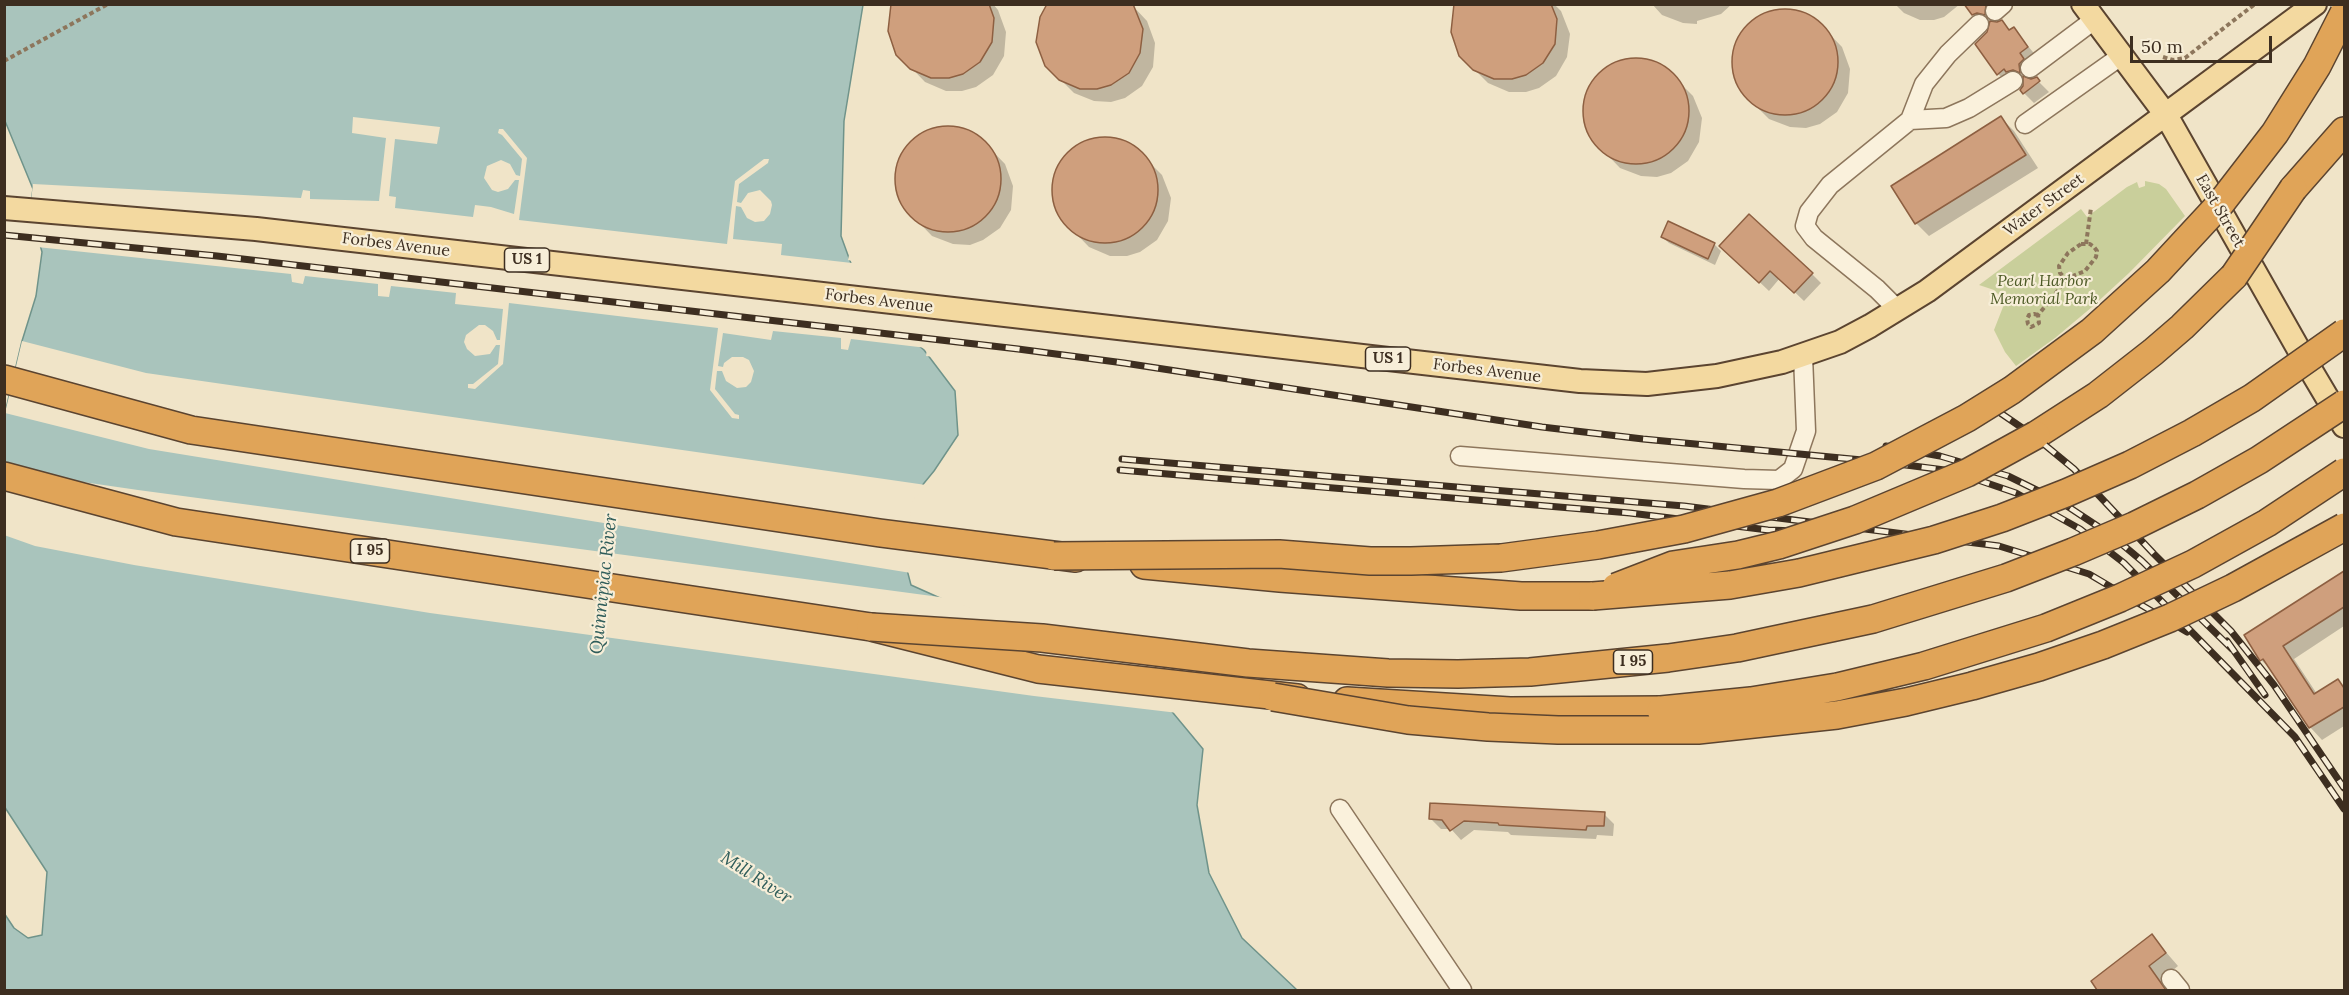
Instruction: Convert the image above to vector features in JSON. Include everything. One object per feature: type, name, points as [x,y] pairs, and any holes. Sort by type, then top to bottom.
[{"type":"highway","points":[[1054,556],[1279,554],[1370,561],[1501,558],[1598,545],[1684,529],[1778,503],[1876,466],[1959,423],[2012,390],[2092,331],[2158,271],[2221,203],[2275,133],[2318,66],[2344,13]]},
{"type":"highway","points":[[1593,596],[1673,565],[1738,555],[1818,533],[1892,506],[1967,473],[2036,435],[2098,395],[2182,327],[2234,276],[2344,131]]},
{"type":"highway","points":[[2297,195],[2344,155]]},
{"type":"highway","points":[[4,379],[191,430],[845,528],[1054,556],[1280,579],[1521,596],[1593,596],[1730,585],[1799,573],[1934,540],[2002,518],[2130,465],[2192,433],[2252,398],[2344,333]]},
{"type":"highway","name":"I 95","points":[[4,476],[176,522],[871,627],[1042,638],[1248,663],[1388,673],[1530,672],[1668,658],[1737,648],[1895,613],[2006,578],[2134,526],[2197,495],[2259,460],[2344,404]]},
{"type":"highway","points":[[1273,697],[1510,711],[1611,711],[1711,706],[1837,687],[1891,675],[1970,652],[2046,628],[2120,598],[2228,545],[2301,502],[2344,472]]},
{"type":"highway","points":[[871,627],[1038,669],[1273,697],[1407,720],[1558,730],[1698,730],[1837,715],[1906,702],[2040,667],[2103,645],[2169,618],[2233,588],[2344,527]]},
{"type":"main road","name":"Water Street","points":[[1753,368],[1803,356],[1840,342],[1898,310],[1927,291],[2315,4]]},
{"type":"main road","name":"East Street","points":[[2088,12],[2166,115],[2344,426]]},
{"type":"main road","name":"Forbes Avenue","points":[[4,208],[256,229],[1580,381],[1647,384],[1753,368]]},
{"type":"lane","points":[[2030,68],[2088,12]]},
{"type":"lane","points":[[1898,310],[1877,289],[1814,238],[1805,226],[1809,212],[1830,185],[1910,120],[1924,84],[1948,54],[1979,24]]},
{"type":"lane","points":[[2025,124],[2121,56]]},
{"type":"lane","points":[[1910,120],[1946,118],[1969,108],[2013,81]]},
{"type":"lane","points":[[1460,456],[1779,480],[1793,469],[1806,431],[1803,356]]},
{"type":"lane","points":[[1340,809],[1462,990]]},
{"type":"path","points":[[4,61],[108,4]]},
{"type":"path","points":[[2163,57],[2173,60],[2185,58],[2254,4]]},
{"type":"path","points":[[2086,244],[2091,208]]},
{"type":"path","points":[[2038,315],[2068,278],[2085,271],[2096,257],[2097,251],[2094,247],[2086,244],[2074,248],[2059,266],[2060,273],[2068,278]]},
{"type":"green space","name":"Pearl Harbor Memorial Park","points":[[2145,181],[2159,184],[2166,189],[2185,216],[2092,307],[2016,366],[2005,352],[1994,330],[2003,307],[2001,297],[1994,290],[1979,285],[2081,209],[2087,217],[2127,187],[2137,182],[2139,188],[2145,186]]},
{"type":"water","points":[[5,5],[863,5],[844,121],[841,236],[865,302],[924,350],[955,391],[958,435],[934,471],[911,499],[901,547],[911,585],[1159,696],[1203,749],[1197,805],[1209,873],[1242,938],[1297,990],[5,990],[4,913],[14,928],[28,938],[42,935],[47,872],[4,806],[5,413],[22,341],[36,296],[42,252],[30,209],[33,189],[5,121]]},
{"type":"pier","points":[[353,117],[440,127],[437,144],[395,139],[389,196],[396,197],[395,208],[473,217],[475,205],[514,214],[519,180],[515,180],[508,189],[498,192],[492,190],[484,178],[487,166],[501,160],[510,164],[516,175],[520,176],[522,159],[498,133],[499,129],[503,129],[527,158],[519,220],[727,244],[735,181],[764,159],[769,159],[768,163],[739,184],[737,202],[741,203],[748,193],[760,190],[771,201],[770,214],[764,221],[755,222],[747,218],[741,207],[736,206],[733,239],[782,244],[781,255],[852,263],[848,260],[850,250],[868,300],[926,348],[851,339],[848,350],[841,349],[841,338],[773,331],[771,340],[723,333],[718,366],[723,367],[724,363],[732,357],[743,357],[749,360],[754,371],[751,382],[746,387],[737,388],[726,381],[722,371],[717,371],[715,389],[735,414],[739,415],[739,419],[732,418],[710,390],[718,328],[509,303],[503,364],[475,389],[468,388],[468,384],[473,384],[498,364],[500,345],[496,345],[490,354],[475,356],[467,349],[464,342],[466,335],[479,325],[485,325],[493,331],[497,340],[500,340],[503,309],[455,304],[456,293],[391,286],[389,297],[378,296],[378,284],[305,276],[303,284],[292,282],[291,274],[37,247],[29,217],[33,184],[301,198],[303,190],[310,191],[310,199],[379,201],[386,138],[352,133]]},
{"type":"pier","points":[[22,341],[146,373],[926,485],[913,500],[904,547],[911,573],[149,449],[5,413]]},
{"type":"pier","points":[[927,349],[934,357],[926,356]]},
{"type":"pier","points":[[5,462],[76,481],[138,490],[947,598],[1160,693],[1178,713],[1034,696],[430,613],[134,565],[35,546],[4,535]]},
{"type":"building","points":[[891,4],[989,4],[994,18],[992,42],[980,62],[963,74],[949,78],[931,78],[910,69],[896,55],[888,31]]},
{"type":"building","points":[[1047,4],[1133,4],[1143,29],[1140,53],[1129,73],[1111,85],[1097,89],[1080,89],[1059,80],[1045,66],[1036,42],[1040,17]]},
{"type":"building","points":[[1454,4],[1551,4],[1557,19],[1555,44],[1543,63],[1526,75],[1512,79],[1494,79],[1473,70],[1459,56],[1451,32]]},
{"type":"building","points":[[1964,4],[1986,4],[1985,15],[1977,13],[1972,15]]},
{"type":"building","points":[[1785,9],[1805,13],[1822,25],[1834,42],[1838,62],[1834,82],[1822,99],[1805,111],[1785,115],[1765,111],[1748,99],[1736,82],[1732,62],[1736,42],[1748,25],[1765,13]]},
{"type":"building","points":[[2002,20],[2009,30],[2014,27],[2028,47],[2020,53],[2024,59],[2019,64],[2020,73],[2013,70],[2006,72],[2004,69],[1997,75],[1975,44],[1987,32],[1990,21]]},
{"type":"building","points":[[1636,58],[1656,62],[1673,74],[1685,91],[1689,111],[1685,131],[1673,148],[1656,160],[1636,164],[1616,160],[1599,148],[1587,131],[1583,111],[1587,91],[1599,74],[1616,62]]},
{"type":"building","points":[[2023,76],[2031,79],[2037,77],[2040,81],[2023,94],[2020,90],[2023,86]]},
{"type":"building","points":[[2001,116],[2026,155],[1915,224],[1891,186]]},
{"type":"building","points":[[948,126],[968,130],[985,142],[997,159],[1001,179],[997,199],[985,216],[968,228],[948,232],[928,228],[911,216],[899,199],[895,179],[899,159],[911,142],[928,130]]},
{"type":"building","points":[[1105,137],[1125,141],[1142,153],[1154,170],[1158,190],[1154,210],[1142,227],[1125,239],[1105,243],[1085,239],[1068,227],[1056,210],[1052,190],[1056,170],[1068,153],[1085,141]]},
{"type":"building","points":[[1749,214],[1813,273],[1794,293],[1770,271],[1759,283],[1719,246]]},
{"type":"building","points":[[1668,221],[1715,243],[1708,259],[1661,237]]},
{"type":"building","points":[[2344,571],[2344,607],[2283,646],[2314,694],[2338,679],[2344,688],[2344,707],[2309,728],[2263,659],[2260,661],[2244,635]]},
{"type":"building","points":[[1430,803],[1605,812],[1604,826],[1587,826],[1586,830],[1464,821],[1450,831],[1442,820],[1429,819]]},
{"type":"building","points":[[2152,934],[2166,953],[2149,966],[2166,990],[2097,990],[2091,981]]},
{"type":"railway","points":[[4,235],[217,256],[1018,349],[1542,427],[1952,471],[2016,493],[2080,529],[2124,563],[2295,737],[2344,809]]},
{"type":"railway","points":[[1999,412],[2034,436],[2074,469],[2231,631],[2274,685],[2344,788]]},
{"type":"railway","points":[[1886,446],[1940,456],[2008,476],[2061,502],[2111,535],[2142,561],[2232,649]]},
{"type":"railway","points":[[1122,459],[1684,506],[1999,546],[2089,574],[2187,632]]},
{"type":"railway","points":[[1120,470],[1630,513],[1768,530],[1828,532]]},
{"type":"railway","points":[[2227,641],[2265,695]]},
{"type":"water label","name":"Quinnipiac River","points":[[604,584]]},
{"type":"water label","name":"Mill River","points":[[756,878]]}]
